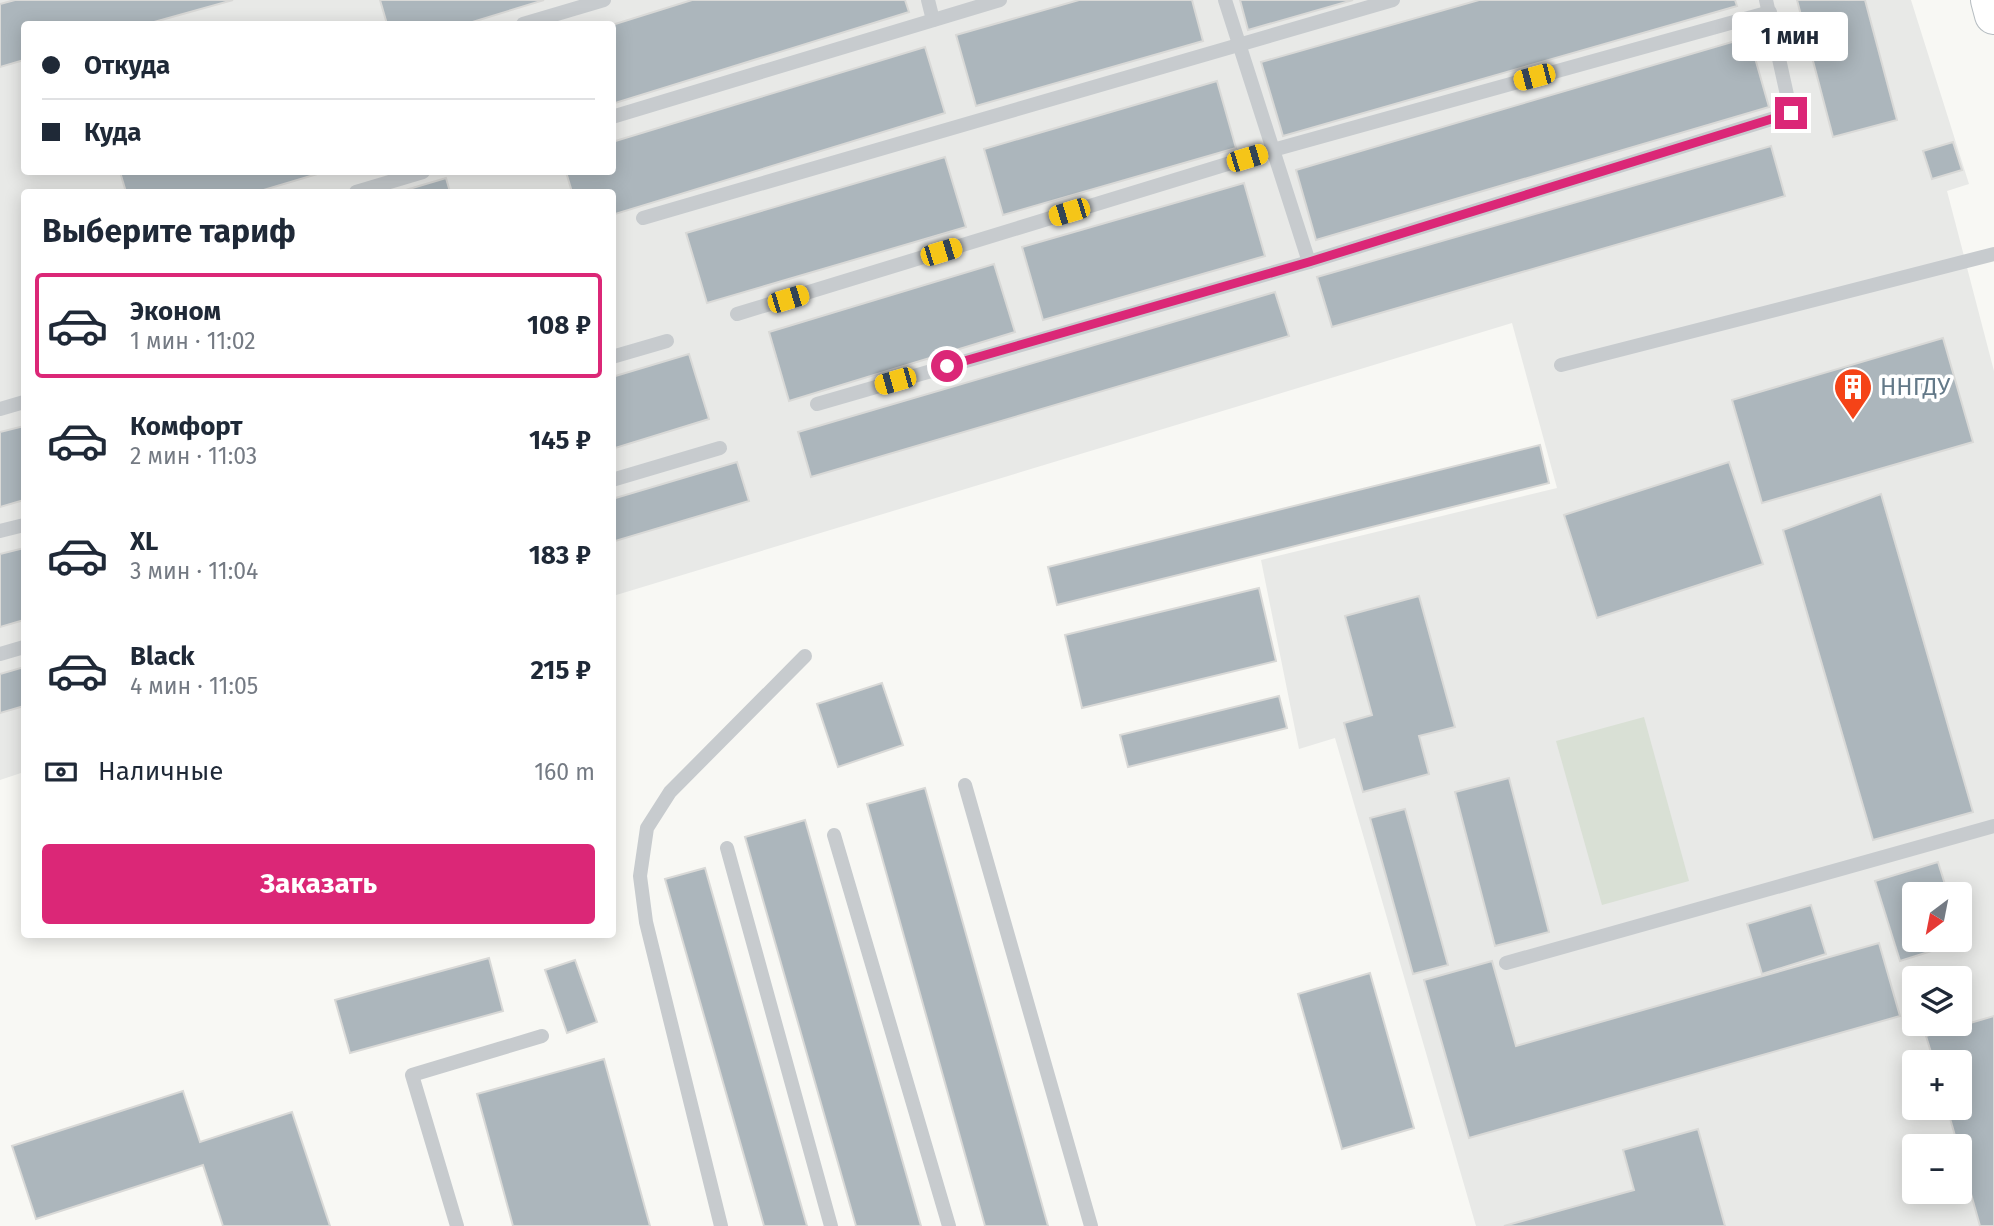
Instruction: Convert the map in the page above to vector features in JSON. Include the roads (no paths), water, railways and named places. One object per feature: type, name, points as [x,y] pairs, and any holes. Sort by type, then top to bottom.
[{"type":"street","points":[[1990,0],[1994,15]]},
{"type":"lane","points":[[533,21],[604,0]]},
{"type":"lane","points":[[928,0],[933,20]]},
{"type":"lane","points":[[616,116],[1000,0]]},
{"type":"lane","points":[[1225,0],[1309,262]]},
{"type":"lane","points":[[643,218],[1394,0]]},
{"type":"lane","points":[[737,314],[1273,150],[1768,6],[1791,113],[1309,262],[817,404]]},
{"type":"lane","points":[[366,189],[413,175]]},
{"type":"lane","points":[[1561,366],[1994,254]]},
{"type":"lane","points":[[616,356],[667,341]]},
{"type":"lane","points":[[0,409],[21,403]]},
{"type":"lane","points":[[616,479],[720,448]]},
{"type":"lane","points":[[0,531],[21,526]]},
{"type":"lane","points":[[0,653],[21,648]]},
{"type":"lane","points":[[721,1226],[646,922],[640,876],[648,828],[670,792],[805,656]]},
{"type":"lane","points":[[965,785],[1091,1226]]},
{"type":"lane","points":[[1506,964],[1994,826]]},
{"type":"lane","points":[[834,835],[949,1226]]},
{"type":"lane","points":[[727,848],[831,1226]]},
{"type":"lane","points":[[457,1226],[412,1075],[542,1036]]},
{"type":"place","name":"ННГДУ","points":[[1853,421]]}]
